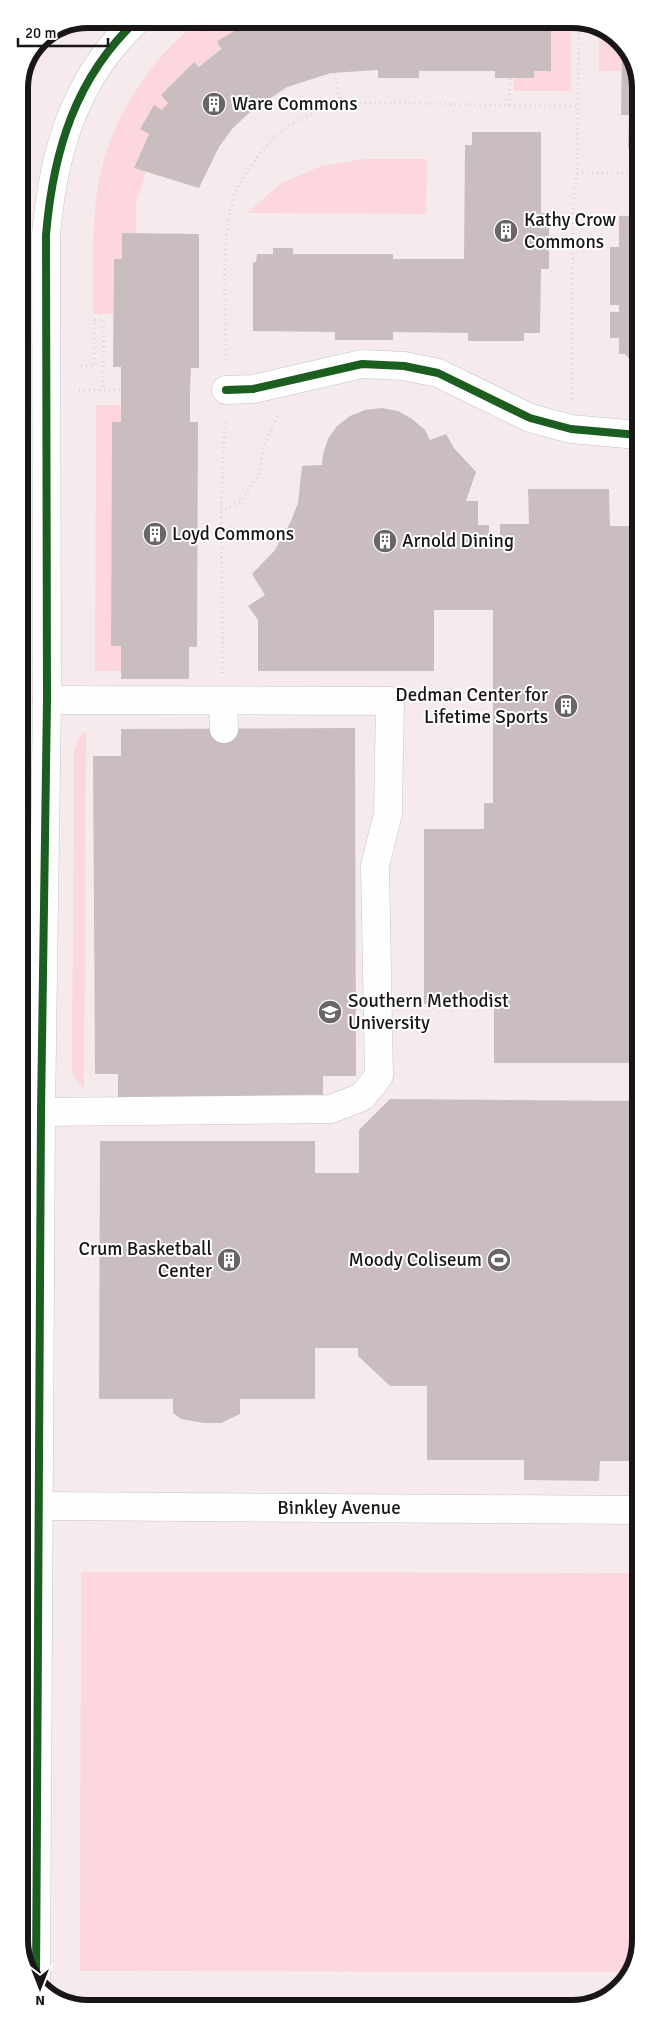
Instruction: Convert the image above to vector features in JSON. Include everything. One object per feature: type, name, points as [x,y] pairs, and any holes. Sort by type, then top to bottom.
[{"type":"street","points":[[36,1963],[39,1506],[31,1212],[41,1112],[47,700],[46,235],[50,190],[62,139],[79,100],[97,66],[129,27]]},
{"type":"street","points":[[226,390],[253,389],[362,364],[404,366],[438,373],[524,416],[571,429],[632,434]]},
{"type":"street","points":[[41,1112],[331,1109],[362,1097],[379,1076],[375,866],[388,814],[390,702],[47,700]]},
{"type":"street","points":[[223,701],[224,729]]},
{"type":"street","name":"Binkley Avenue","points":[[39,1506],[632,1510]]},
{"type":"path","points":[[201,27],[221,50]]},
{"type":"path","points":[[571,429],[573,206],[577,173],[579,28]]},
{"type":"path","points":[[334,73],[341,105]]},
{"type":"path","points":[[509,105],[510,78]]},
{"type":"path","points":[[223,701],[222,511],[226,390],[226,245],[236,191],[260,152],[276,134],[293,122],[317,111],[341,105],[364,103],[578,106]]},
{"type":"path","points":[[577,173],[632,173]]},
{"type":"path","points":[[81,366],[94,366],[94,320],[104,320],[104,390]]},
{"type":"path","points":[[222,511],[240,502],[259,475],[264,446],[298,378]]},
{"type":"path","points":[[79,390],[121,390]]},
{"type":"path","points":[[73,1998],[76,1991]]},
{"type":"shaded area","name":"Southern Methodist University","points":[[88,27],[575,28],[594,32],[611,42],[621,54],[629,72],[632,88],[632,1940],[628,1960],[619,1977],[605,1990],[587,1998],[579,2000],[84,2000],[65,1996],[65,1963],[32,1963],[30,1956],[28,1948],[28,88],[32,65],[38,54],[45,45],[65,32]]},
{"type":"shaded area","points":[[192,27],[241,27],[217,41],[221,48],[199,67],[193,63],[161,95],[168,103],[162,110],[154,105],[140,128],[149,134],[134,168],[146,172],[136,203],[136,233],[122,233],[122,259],[114,259],[113,314],[93,314],[93,242],[96,199],[108,147],[118,122],[131,98],[163,55]]},
{"type":"shaded area","points":[[551,28],[571,28],[571,91],[514,91],[514,78],[534,78],[534,71],[551,71]]},
{"type":"shaded area","points":[[599,35],[611,42],[622,56],[621,71],[599,71]]},
{"type":"shaded area","points":[[364,159],[427,159],[426,214],[247,213],[280,184],[321,166]]},
{"type":"shaded area","points":[[96,405],[121,405],[121,422],[112,422],[111,646],[121,646],[121,671],[95,671]]},
{"type":"shaded area","points":[[86,731],[84,1089],[74,1078],[72,1072],[74,750],[80,736]]},
{"type":"shaded area","points":[[81,1572],[632,1573],[632,1940],[628,1960],[622,1972],[80,1971]]},
{"type":"building","name":"Ware Commons","points":[[241,27],[551,28],[551,71],[534,71],[534,78],[495,78],[495,71],[419,71],[419,78],[378,78],[378,70],[331,73],[287,87],[249,113],[232,129],[219,147],[199,188],[134,168],[149,134],[140,129],[154,105],[162,110],[168,103],[161,95],[194,62],[199,67],[221,49],[217,41]]},
{"type":"building","points":[[622,55],[629,72],[632,88],[632,148],[628,148],[629,115],[621,115]]},
{"type":"building","name":"Kathy Crow Commons","points":[[472,132],[541,132],[541,213],[549,213],[549,269],[541,269],[540,333],[524,333],[524,341],[468,341],[468,333],[393,332],[393,340],[335,340],[335,332],[253,331],[253,262],[256,262],[257,254],[273,254],[273,248],[293,248],[293,254],[393,254],[393,259],[464,259],[465,145],[472,145]]},
{"type":"building","points":[[619,216],[632,216],[632,362],[625,354],[619,354],[619,338],[610,338],[610,312],[619,312],[619,305],[610,305],[610,247],[619,247]]},
{"type":"building","name":"Loyd Commons","points":[[122,233],[199,234],[199,368],[191,368],[190,390],[190,422],[198,422],[197,647],[189,647],[189,679],[121,679],[121,646],[111,646],[112,422],[121,422],[121,367],[113,367],[114,259],[122,259]]},
{"type":"building","name":"Dedman Center for Lifetime Sports","points":[[382,408],[398,411],[412,419],[425,430],[430,440],[446,434],[454,448],[476,472],[466,501],[478,501],[478,525],[489,525],[489,547],[500,547],[500,524],[529,524],[528,489],[609,489],[610,526],[632,526],[632,1063],[494,1063],[494,1004],[424,1004],[424,829],[484,829],[484,803],[493,803],[493,610],[434,610],[434,671],[258,671],[258,620],[248,606],[265,595],[252,574],[275,550],[291,521],[298,503],[302,466],[322,465],[328,439],[337,426],[350,416],[365,410]]},
{"type":"building","points":[[355,728],[356,1076],[323,1076],[323,1097],[118,1098],[118,1074],[95,1074],[93,756],[121,756],[121,729]]},
{"type":"building","points":[[390,1099],[632,1101],[632,1461],[600,1461],[599,1481],[524,1480],[524,1460],[427,1460],[427,1386],[390,1386],[358,1356],[358,1348],[315,1348],[315,1399],[240,1399],[240,1414],[221,1423],[204,1423],[181,1419],[173,1413],[173,1399],[99,1399],[100,1141],[315,1141],[315,1173],[359,1173],[359,1130]]},
{"type":"cycle path","points":[[36,1963],[41,1112],[47,700],[46,235],[54,174],[71,118],[83,91],[98,66],[130,27]]},
{"type":"cycle path","points":[[226,390],[253,389],[362,364],[404,366],[438,373],[530,418],[571,429],[632,434]]},
{"type":"place","name":"Ware Commons","points":[[214,104]]},
{"type":"place","name":"Kathy Crow Commons","points":[[506,231]]},
{"type":"place","name":"Loyd Commons","points":[[155,534]]},
{"type":"place","name":"Arnold Dining","points":[[385,541]]},
{"type":"place","name":"Dedman Center for Lifetime Sports","points":[[566,706]]},
{"type":"place","name":"Southern Methodist University","points":[[330,1012]]},
{"type":"place","name":"Crum Basketball Center","points":[[229,1260]]},
{"type":"place","name":"Moody Coliseum","points":[[499,1260]]}]
